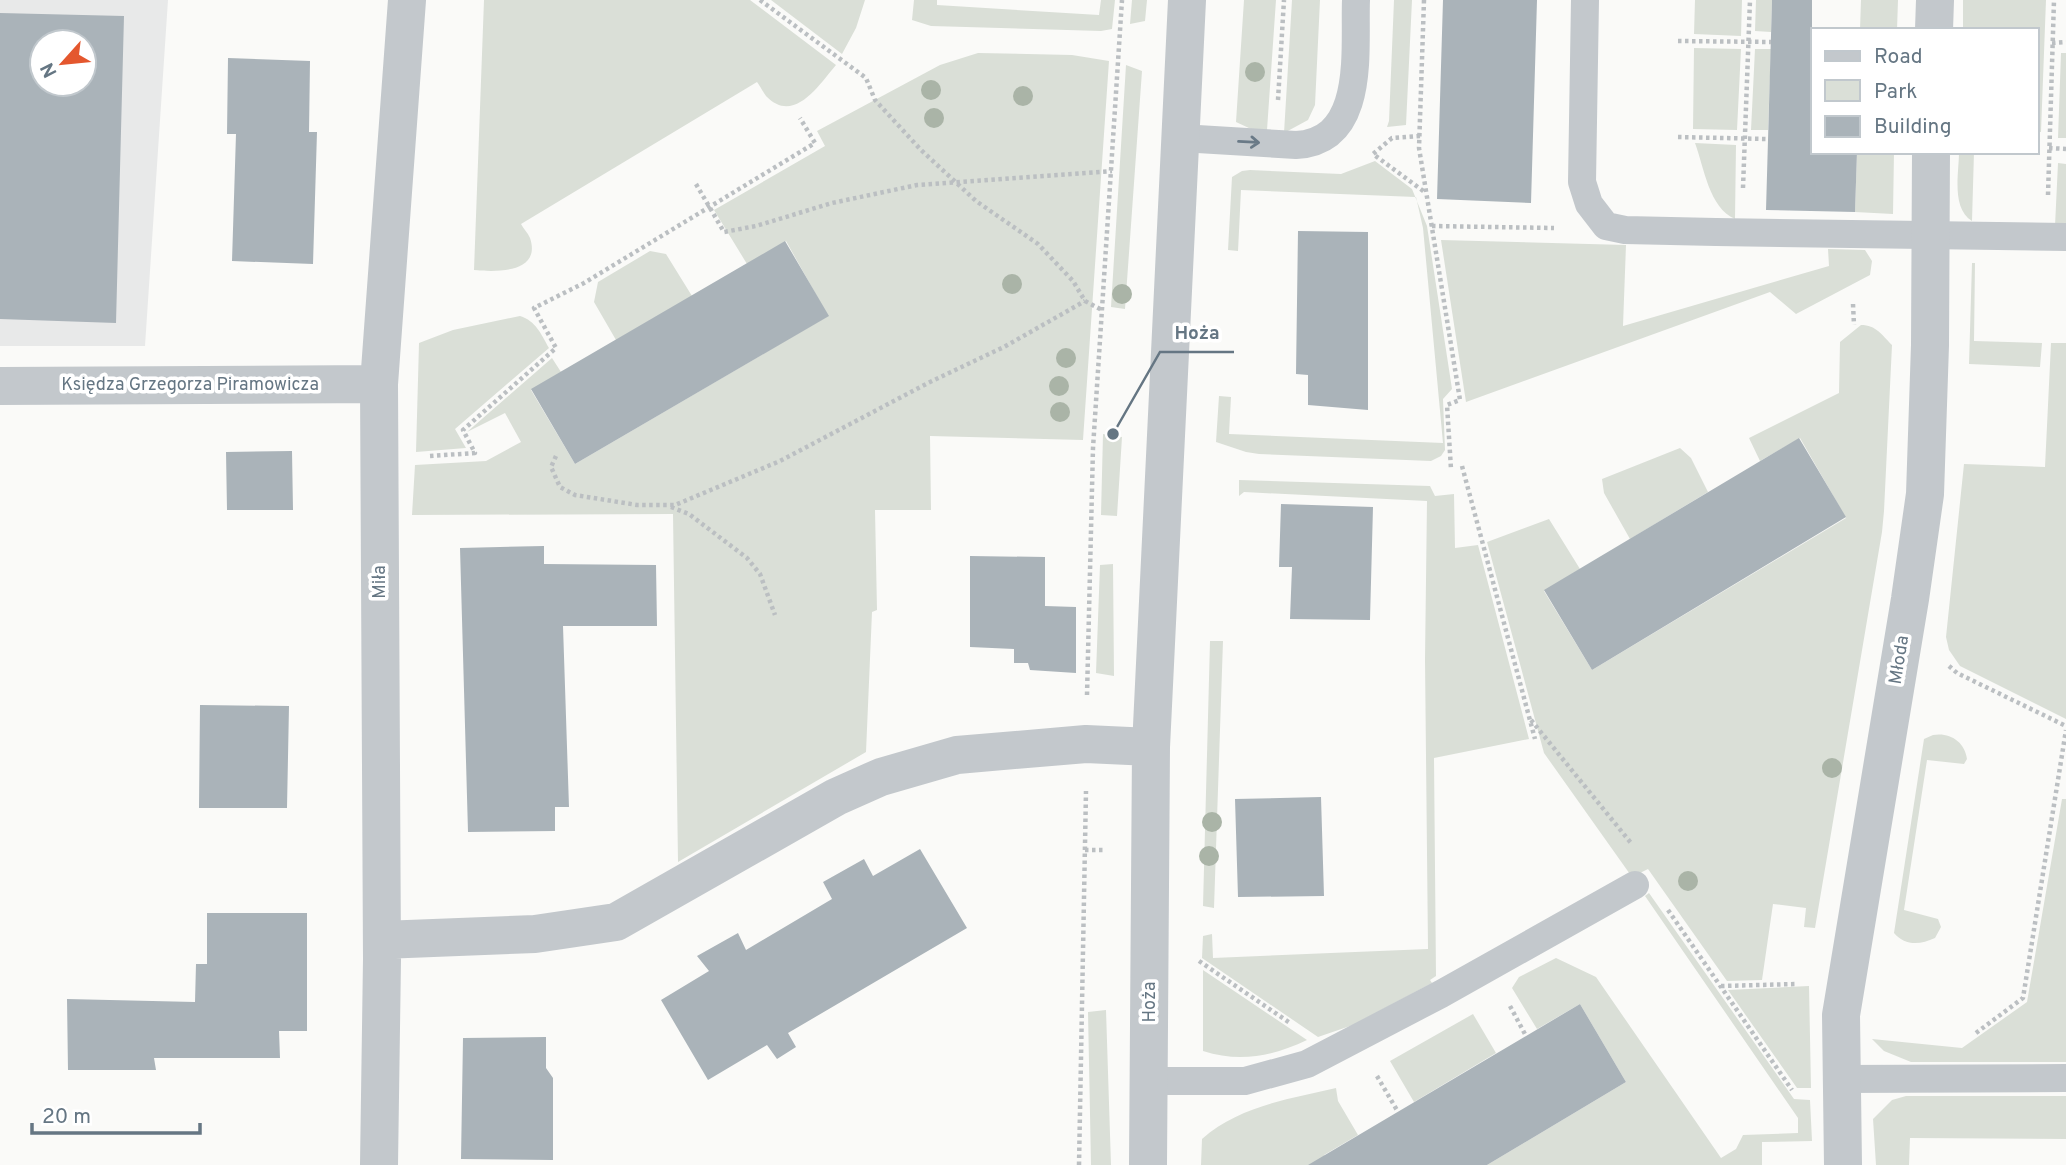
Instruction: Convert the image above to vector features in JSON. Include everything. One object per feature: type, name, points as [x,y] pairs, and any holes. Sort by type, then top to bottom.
[{"type":"street","name":"Miła","points":[[380,1165],[382,940],[379,384],[407,0]]},
{"type":"street","name":"Hoża","points":[[1148,1165],[1151,747],[1187,0]]},
{"type":"street","points":[[1934,28],[1935,0]]},
{"type":"street","name":"Młoda","points":[[1843,1165],[1841,1015],[1923,510],[1929,369],[1931,154]]},
{"type":"street","name":"Księdza Grzegorza Piramowicza","points":[[0,386],[379,384]]},
{"type":"street","points":[[382,940],[535,934],[616,922],[835,797],[881,777],[957,755],[1086,744],[1151,747]]},
{"type":"lane","points":[[1181,138],[1296,145],[1328,135],[1343,117],[1353,89],[1356,0]]},
{"type":"lane","points":[[1585,0],[1581,172],[1585,194],[1598,218],[1606,226],[1616,229],[1742,233],[2056,237]]},
{"type":"lane","points":[[1150,1081],[1245,1081],[1288,1071],[1333,1053],[1641,882]]},
{"type":"lane","points":[[1841,1079],[2066,1078]]},
{"type":"path","points":[[761,0],[866,78],[876,100],[921,150],[976,201],[1038,244],[1073,281],[1085,301],[1102,310]]},
{"type":"path","points":[[1079,1165],[1093,448],[1122,0]]},
{"type":"path","points":[[1277,106],[1284,0]]},
{"type":"path","points":[[1424,0],[1419,148],[1460,400],[1447,405],[1451,469]]},
{"type":"path","points":[[1742,233],[1750,0]]},
{"type":"path","points":[[2054,0],[2049,148],[2056,237]]},
{"type":"path","points":[[1678,41],[1771,42]]},
{"type":"path","points":[[2052,43],[2066,42]]},
{"type":"path","points":[[380,460],[475,453],[463,430],[556,348],[534,308],[584,283],[815,143],[800,118]]},
{"type":"path","points":[[1366,158],[1392,138],[1420,136]]},
{"type":"path","points":[[1678,136],[1767,139]]},
{"type":"path","points":[[2049,148],[2066,149]]},
{"type":"path","points":[[1373,154],[1427,193]]},
{"type":"path","points":[[696,184],[724,232],[756,226],[874,193],[917,186],[1112,172]]},
{"type":"path","points":[[1432,226],[1576,228],[1598,218]]},
{"type":"path","points":[[556,456],[551,467],[560,487],[575,495],[637,505],[675,505],[780,461],[906,394],[1004,348],[1085,301]]},
{"type":"path","points":[[1853,304],[1854,326]]},
{"type":"path","points":[[1462,466],[1535,739]]},
{"type":"path","points":[[667,506],[689,514],[747,558],[760,574],[775,615]]},
{"type":"path","points":[[1529,717],[1627,836],[1641,862],[1641,882],[1720,986],[1796,1096]]},
{"type":"path","points":[[1971,1036],[2023,998],[2066,730]]},
{"type":"path","points":[[2056,789],[2066,789]]},
{"type":"path","points":[[1196,972],[1197,960],[1333,1053]]},
{"type":"path","points":[[1720,986],[1803,983]]},
{"type":"path","points":[[1509,1005],[1526,1036]]},
{"type":"path","points":[[1379,1080],[1398,1112]]},
{"type":"shaded area","points":[[0,0],[168,0],[145,346],[0,346]]},
{"type":"green space","points":[[484,0],[750,0],[836,65],[814,91],[796,104],[776,104],[766,96],[757,82],[521,224],[530,238],[532,250],[523,264],[504,270],[474,270]]},
{"type":"green space","points":[[771,0],[865,0],[856,28],[842,54]]},
{"type":"green space","points":[[914,0],[937,0],[937,5],[1099,15],[1101,0],[1115,0],[1112,29],[1101,31],[931,26],[912,20]]},
{"type":"green space","points":[[1132,0],[1147,0],[1145,21],[1130,24]]},
{"type":"green space","points":[[1244,0],[1276,0],[1267,130],[1251,129],[1236,122]]},
{"type":"green space","points":[[1292,0],[1320,0],[1315,105],[1308,120],[1284,133]]},
{"type":"green space","points":[[1394,0],[1412,0],[1406,125],[1387,127],[1389,121]]},
{"type":"green space","points":[[1695,0],[1742,0],[1741,36],[1694,34]]},
{"type":"green space","points":[[1756,0],[1772,0],[1771,32],[1755,31]]},
{"type":"green space","points":[[1861,0],[1898,0],[1897,28],[1860,28]]},
{"type":"green space","points":[[1963,0],[2046,0],[2041,132],[2038,132],[2038,28],[1963,28]]},
{"type":"green space","points":[[1694,48],[1741,49],[1737,130],[1693,129]]},
{"type":"green space","points":[[1755,49],[1771,49],[1768,130],[1751,130]]},
{"type":"green space","points":[[978,53],[1072,55],[1109,61],[1083,440],[930,436],[931,510],[875,510],[877,610],[872,612],[866,752],[678,862],[673,514],[412,515],[415,465],[486,461],[521,442],[505,413],[467,432],[552,358],[561,372],[531,390],[575,464],[828,316],[786,241],[747,264],[714,210],[825,146],[817,131],[940,65]]},
{"type":"green space","points":[[2061,53],[2066,53],[2066,138],[2058,138]]},
{"type":"green space","points":[[1126,65],[1142,71],[1125,309],[1111,307]]},
{"type":"green space","points":[[1695,143],[1736,145],[1735,219],[1726,214],[1713,196]]},
{"type":"green space","points":[[1857,154],[1894,154],[1893,214],[1855,212]]},
{"type":"green space","points":[[1959,154],[1974,154],[1972,221],[1961,208]]},
{"type":"green space","points":[[1375,161],[1412,189],[1415,197],[1241,190],[1238,251],[1228,250],[1232,177],[1250,170],[1341,174]]},
{"type":"green space","points":[[2058,163],[2066,164],[2066,226],[2055,226]]},
{"type":"green space","points":[[1417,201],[1427,226],[1452,389],[1443,399],[1445,450],[1441,456],[1431,461],[1259,454],[1216,442],[1219,396],[1231,397],[1229,434],[1443,443],[1423,228]]},
{"type":"green space","points":[[1441,240],[1626,245],[1623,326],[1829,266],[1828,249],[1865,250],[1872,261],[1870,275],[1796,314],[1770,292],[1466,402]]},
{"type":"green space","points":[[650,251],[666,254],[692,296],[616,340],[594,302],[598,282]]},
{"type":"green space","points":[[1972,263],[1975,263],[1974,341],[2042,343],[2040,367],[1969,364]]},
{"type":"green space","points":[[520,316],[534,325],[549,348],[455,429],[466,448],[416,452],[419,343],[453,330]]},
{"type":"green space","points":[[1861,325],[1875,329],[1892,345],[1884,511],[1815,928],[1804,927],[1806,908],[1773,904],[1762,980],[1727,981],[1648,869],[1632,877],[1544,753],[1487,542],[1549,519],[1580,569],[1544,591],[1592,670],[1846,518],[1800,438],[1760,461],[1749,438],[1839,393],[1840,342]]},
{"type":"green space","points":[[2051,343],[2066,343],[2066,719],[1960,666],[1949,650],[1946,637],[1964,464],[2045,467]]},
{"type":"green space","points":[[1103,434],[1122,437],[1117,516],[1101,515]]},
{"type":"green space","points":[[1680,448],[1691,458],[1708,492],[1630,539],[1604,493],[1602,479]]},
{"type":"green space","points":[[1239,480],[1430,486],[1435,496],[1454,494],[1455,548],[1478,545],[1529,739],[1434,758],[1436,976],[1430,980],[1432,983],[1353,1025],[1318,1037],[1202,958],[1203,936],[1212,934],[1213,958],[1428,949],[1425,660],[1427,501],[1244,492],[1239,496]]},
{"type":"green space","points":[[1113,564],[1114,676],[1096,673],[1100,565]]},
{"type":"green space","points":[[1210,641],[1223,641],[1214,908],[1203,906]]},
{"type":"green space","points":[[1933,735],[1945,735],[1956,740],[1966,753],[1967,759],[1964,764],[1927,760],[1904,910],[1938,919],[1941,927],[1935,938],[1913,943],[1894,933],[1924,739]]},
{"type":"green space","points":[[2062,799],[2066,799],[2066,1062],[1911,1062],[1884,1051],[1872,1039],[1962,1048],[2027,1002]]},
{"type":"green space","points":[[1649,893],[1794,1099],[1810,1100],[1812,1141],[1762,1142],[1762,1165],[1487,1165],[1626,1082],[1580,1004],[1537,1029],[1512,988],[1519,977],[1556,958],[1596,977],[1721,1158],[1736,1149],[1743,1135],[1798,1133],[1798,1118],[1645,896]]},
{"type":"green space","points":[[1203,970],[1307,1040],[1256,1056],[1230,1057],[1203,1051]]},
{"type":"green space","points":[[1809,986],[1811,1088],[1797,1088],[1728,990]]},
{"type":"green space","points":[[1106,1010],[1111,1165],[1091,1165],[1088,1012]]},
{"type":"green space","points":[[1473,1014],[1496,1053],[1414,1102],[1390,1061]]},
{"type":"green space","points":[[1336,1088],[1338,1101],[1358,1135],[1324,1155],[1330,1165],[1201,1165],[1202,1139],[1216,1128],[1265,1105]]},
{"type":"green space","points":[[1906,1096],[2066,1096],[2066,1139],[1910,1138],[1909,1165],[1876,1165],[1873,1119],[1892,1100]]},
{"type":"building","points":[[1443,0],[1537,0],[1531,203],[1437,199]]},
{"type":"building","points":[[1772,0],[1812,0],[1811,154],[1857,154],[1855,212],[1766,210]]},
{"type":"building","points":[[0,13],[124,16],[116,323],[0,319]]},
{"type":"building","points":[[228,58],[310,61],[309,132],[317,132],[313,264],[232,261],[236,134],[227,134]]},
{"type":"building","points":[[1298,231],[1368,232],[1368,410],[1308,405],[1308,375],[1296,374]]},
{"type":"building","points":[[785,241],[829,316],[575,464],[531,389]]},
{"type":"building","points":[[1799,438],[1846,517],[1592,670],[1544,590]]},
{"type":"building","points":[[292,451],[293,510],[227,510],[226,452]]},
{"type":"building","points":[[1281,504],[1373,507],[1370,620],[1290,619],[1292,567],[1279,567]]},
{"type":"building","points":[[544,546],[544,564],[656,565],[657,626],[563,626],[569,807],[555,807],[555,831],[468,832],[460,548]]},
{"type":"building","points":[[970,556],[1045,557],[1045,606],[1076,607],[1076,673],[1030,670],[1028,663],[1014,663],[1014,649],[970,647]]},
{"type":"building","points":[[200,705],[289,706],[287,808],[199,808]]},
{"type":"building","points":[[1321,797],[1324,896],[1238,897],[1235,799]]},
{"type":"building","points":[[920,849],[967,928],[788,1033],[796,1047],[777,1059],[767,1045],[708,1080],[661,1000],[709,971],[697,956],[738,933],[746,950],[832,899],[823,882],[864,859],[873,876]]},
{"type":"building","points":[[207,913],[307,913],[307,1031],[279,1031],[280,1058],[154,1058],[156,1070],[68,1070],[67,999],[195,1002],[196,964],[207,964]]},
{"type":"building","points":[[1580,1004],[1626,1082],[1487,1165],[1308,1165]]},
{"type":"building","points":[[546,1037],[546,1068],[553,1078],[553,1160],[461,1159],[463,1038]]},
{"type":"place","name":"Hoża","points":[[1113,434]]}]
